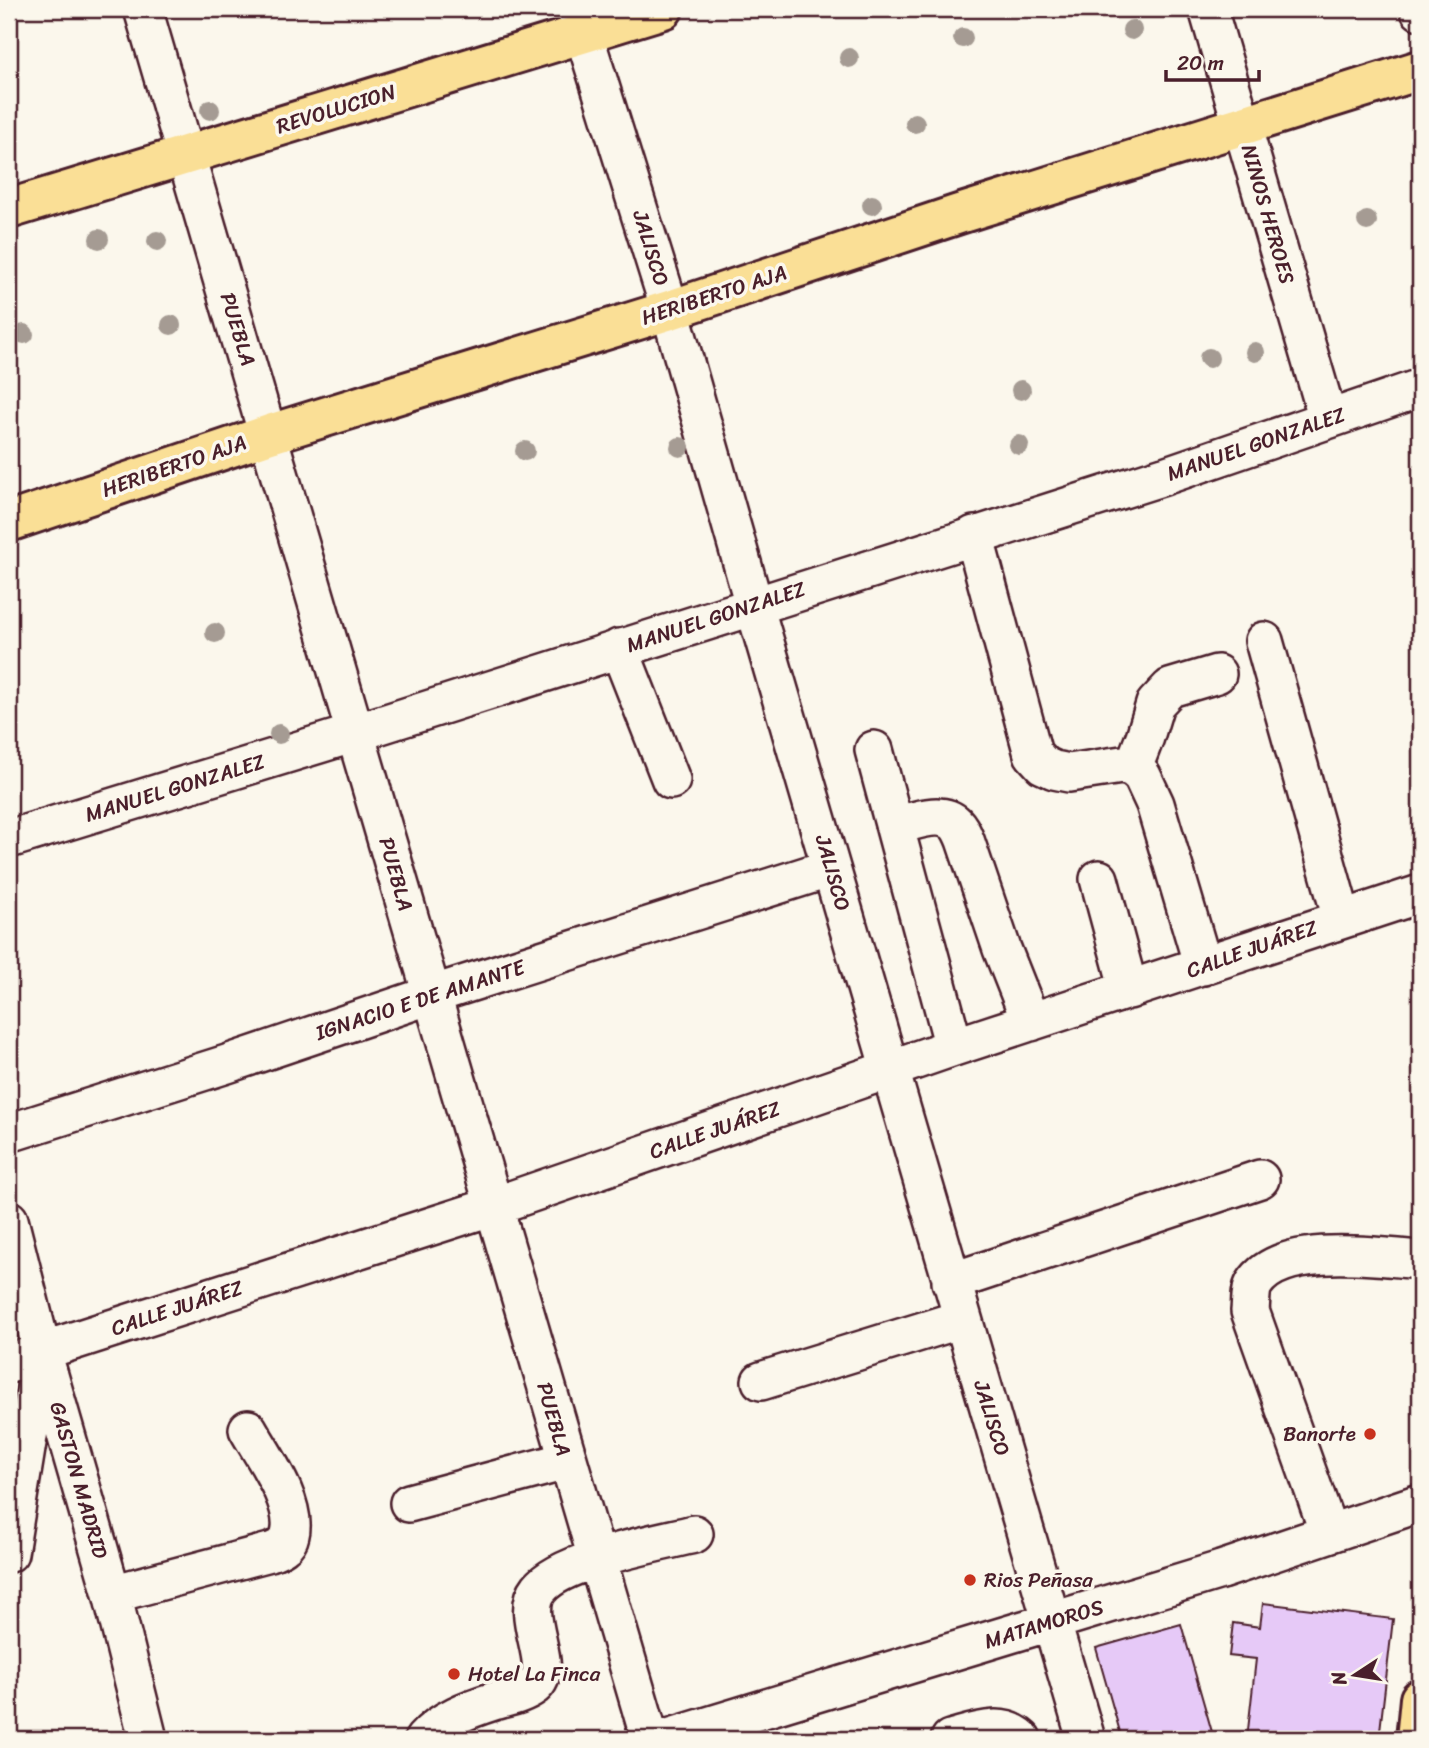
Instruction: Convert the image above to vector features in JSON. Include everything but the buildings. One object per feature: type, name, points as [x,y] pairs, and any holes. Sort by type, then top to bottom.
[{"type":"main road","name":"REVOLUCION","points":[[9,209],[186,154],[580,22],[663,9]]},
{"type":"main road","name":"HERIBERTO AJA","points":[[9,522],[270,434],[670,310],[958,214],[1420,70]]},
{"type":"main road","points":[[1416,1739],[1420,1699]]},
{"type":"street","name":"PUEBLA","points":[[143,9],[270,434],[566,1461],[650,1739]]},
{"type":"street","name":"NINOS HEROES","points":[[1208,9],[1328,419]]},
{"type":"street","name":"JALISCO","points":[[580,22],[670,310],[889,1070],[1086,1739]]},
{"type":"street","name":"MANUEL GONZALEZ","points":[[9,839],[355,733],[1164,476],[1420,388]]},
{"type":"street","points":[[974,535],[1032,754],[1043,765],[1069,773],[1122,765],[1133,768],[1147,784],[1203,966]]},
{"type":"street","points":[[1264,641],[1342,919]]},
{"type":"street","points":[[620,648],[671,779]]},
{"type":"street","points":[[1133,768],[1146,737],[1155,704],[1170,688],[1217,674]]},
{"type":"street","points":[[874,750],[954,1047]]},
{"type":"street","points":[[895,827],[933,817],[956,824],[965,839],[1002,948],[1031,1022]]},
{"type":"street","name":"IGNACIO E DE AMANTE","points":[[9,1133],[831,868]]},
{"type":"street","points":[[1099,879],[1129,990]]},
{"type":"street","name":"CALLE JUÁREZ","points":[[9,1364],[42,1351],[494,1206],[954,1047],[1420,894]]},
{"type":"street","points":[[951,1282],[1260,1179]]},
{"type":"street","name":"GASTON MADRID","points":[[9,1220],[42,1351],[112,1594],[148,1739]]},
{"type":"street","points":[[1329,1533],[1250,1311],[1252,1286],[1270,1267],[1315,1255],[1376,1255],[1420,1260]]},
{"type":"street","points":[[761,1381],[962,1319]]},
{"type":"street","points":[[9,1553],[42,1351]]},
{"type":"street","points":[[112,1594],[283,1547],[290,1537],[288,1508],[279,1483],[248,1429]]},
{"type":"street","points":[[409,1503],[566,1461]]},
{"type":"street","name":"MATAMOROS","points":[[665,1739],[1221,1570],[1420,1503]]},
{"type":"street","points":[[424,1739],[430,1732],[459,1714],[521,1693],[536,1685],[541,1676],[541,1660],[532,1617],[533,1598],[540,1586],[559,1573],[596,1558],[694,1534]]},
{"type":"street","points":[[950,1739],[985,1729],[1007,1730],[1022,1739]]},
{"type":"place","name":"Banorte","points":[[1370,1434]]},
{"type":"place","name":"Rios Peñasa","points":[[970,1580]]},
{"type":"place","name":"Hotel La Finca","points":[[454,1674]]}]
